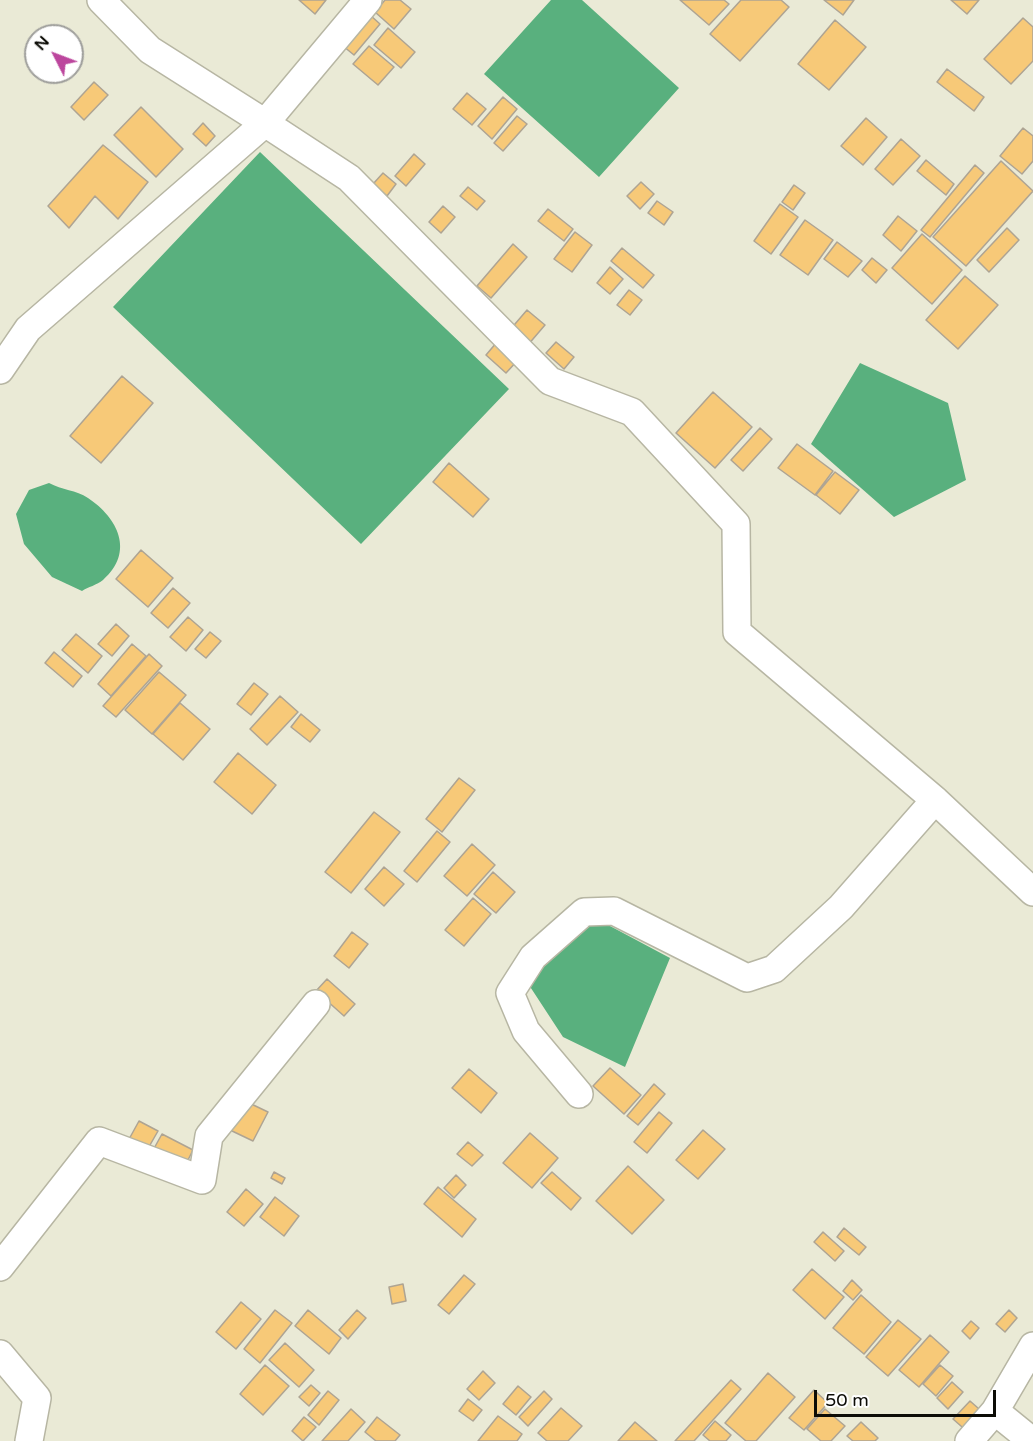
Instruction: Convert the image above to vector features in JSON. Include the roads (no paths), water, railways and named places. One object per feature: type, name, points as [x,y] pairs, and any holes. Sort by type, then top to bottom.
[{"type":"street","points":[[101,0],[150,50],[349,178],[550,381],[632,412],[736,524],[737,632],[935,800],[1033,892]]},
{"type":"street","points":[[0,370],[28,328],[265,123],[368,0]]},
{"type":"street","points":[[579,1094],[526,1031],[510,993],[533,957],[584,912],[614,911],[747,978],[774,969],[841,908],[935,800]]},
{"type":"street","points":[[0,1267],[99,1141],[202,1180],[209,1136],[316,1004]]},
{"type":"street","points":[[969,1441],[995,1411],[1033,1346]]},
{"type":"street","points":[[0,1354],[37,1398],[29,1441]]},
{"type":"street","points":[[995,1411],[1032,1441]]}]
